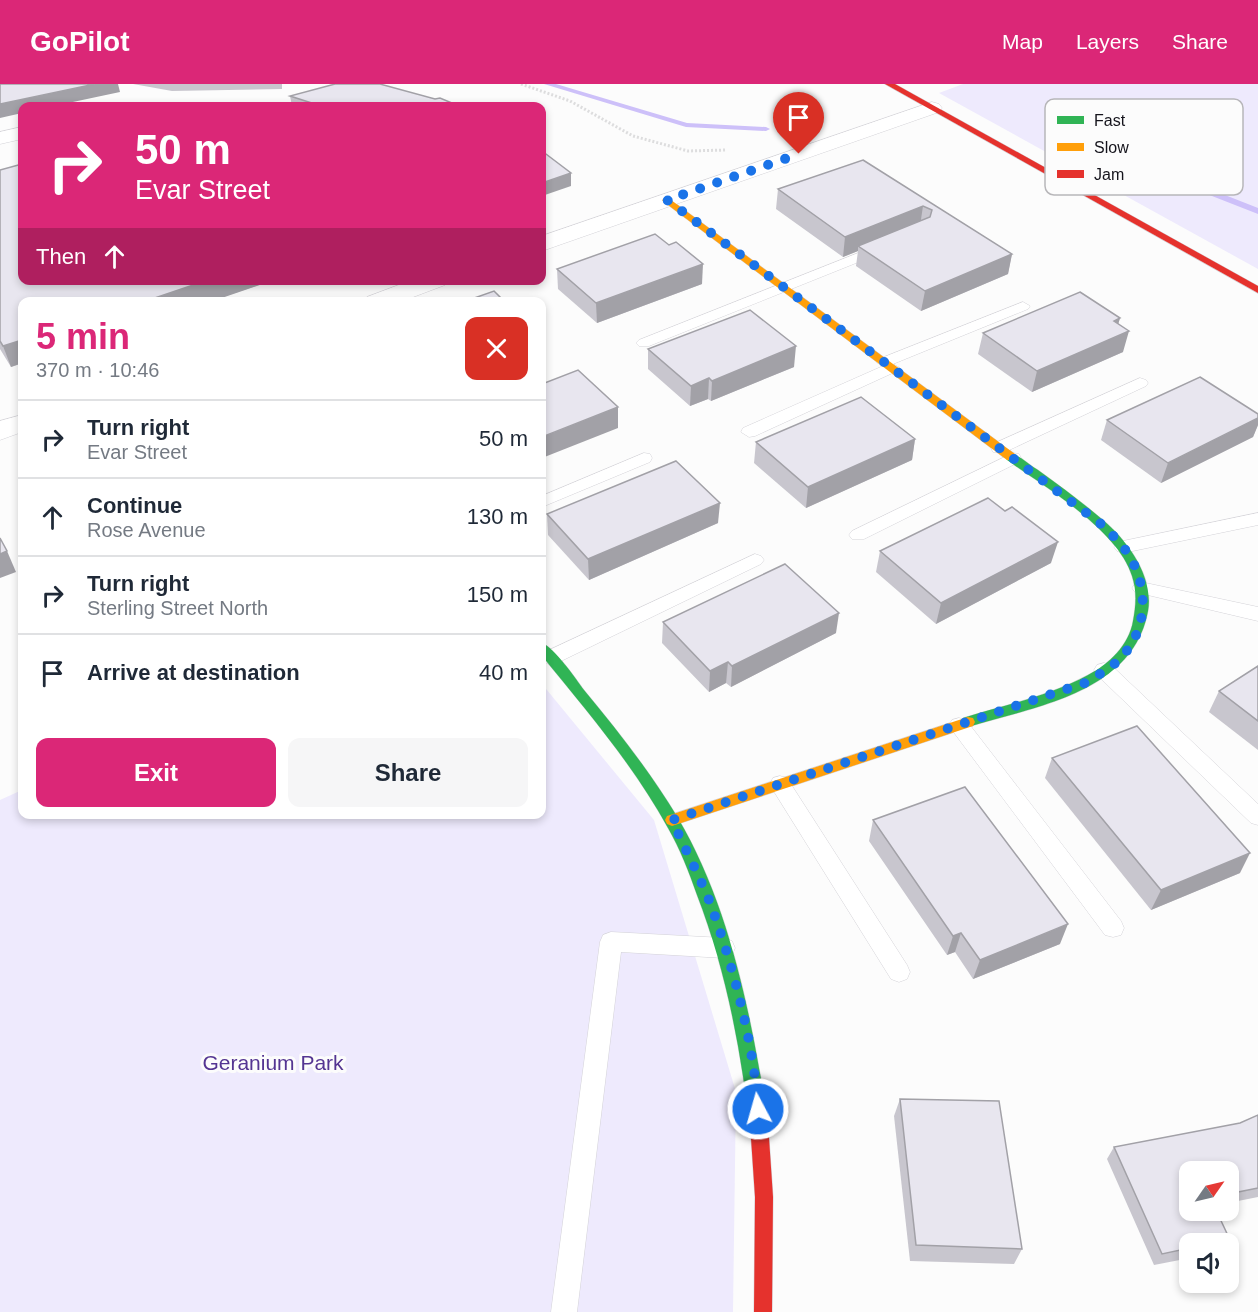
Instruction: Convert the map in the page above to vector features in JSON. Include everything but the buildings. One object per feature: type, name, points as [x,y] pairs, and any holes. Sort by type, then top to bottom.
[{"type":"street","points":[[889,84],[1045,171]]},
{"type":"street","points":[[546,243],[932,108]]},
{"type":"street","points":[[0,138],[18,134]]},
{"type":"street","points":[[1088,195],[1258,290]]},
{"type":"street","points":[[667,200],[1101,524],[1124,547],[1138,574],[1144,599],[1143,616],[1133,642],[1114,665],[1085,683],[672,820]]},
{"type":"street","points":[[390,297],[422,285]]},
{"type":"street","points":[[0,431],[18,424]]},
{"type":"street","points":[[546,653],[599,714],[642,772],[672,820],[708,899],[735,980],[757,1088],[766,1240],[764,1312]]},
{"type":"lane","points":[[644,343],[900,240]]},
{"type":"lane","points":[[749,432],[888,365],[1023,306]]},
{"type":"lane","points":[[858,535],[1006,453],[1140,384]]},
{"type":"lane","points":[[546,500],[644,458]]},
{"type":"lane","points":[[1124,547],[1258,519]]},
{"type":"lane","points":[[546,653],[754,560]]},
{"type":"lane","points":[[1142,588],[1258,614]]},
{"type":"lane","points":[[1104,670],[1258,818]]},
{"type":"lane","points":[[959,725],[1113,928]]},
{"type":"lane","points":[[780,784],[898,972]]},
{"type":"lane","points":[[564,1312],[611,942],[724,948]]},
{"type":"path","points":[[521,84],[570,101],[633,136],[687,151],[733,150]]},
{"type":"green space","points":[[963,84],[1258,84],[1258,269],[1124,195],[1243,195],[1243,99],[1045,99],[1045,151],[939,93]]},
{"type":"green space","name":"Geranium Park","points":[[546,689],[654,820],[736,1092],[733,1312],[0,1312],[0,800],[18,792],[18,819],[546,819]]},
{"type":"waterway","points":[[548,84],[686,125],[766,129]]},
{"type":"waterway","points":[[1217,195],[1258,211]]},
{"type":"traffic: fast","points":[[968,722],[1056,694],[1101,674],[1123,655],[1134,639],[1138,630],[1143,601],[1138,575],[1124,551],[1105,528],[1057,489],[1011,457]]},
{"type":"traffic: fast","points":[[546,653],[644,777],[673,823],[688,854],[713,916],[740,1009],[752,1073],[760,1138]]},
{"type":"traffic: slow","points":[[667,200],[1011,457]]},
{"type":"traffic: slow","points":[[672,820],[968,722]]},
{"type":"traffic: jam","points":[[889,84],[1045,171]]},
{"type":"traffic: jam","points":[[1088,195],[1258,290]]},
{"type":"traffic: jam","points":[[760,1138],[764,1197],[763,1312]]},
{"type":"route","points":[[758,1109],[757,1088],[735,980],[708,899],[672,820],[1085,683],[1114,665],[1133,642],[1143,616],[1144,599],[1138,574],[1124,547],[1101,524],[667,200],[799,154]]}]
